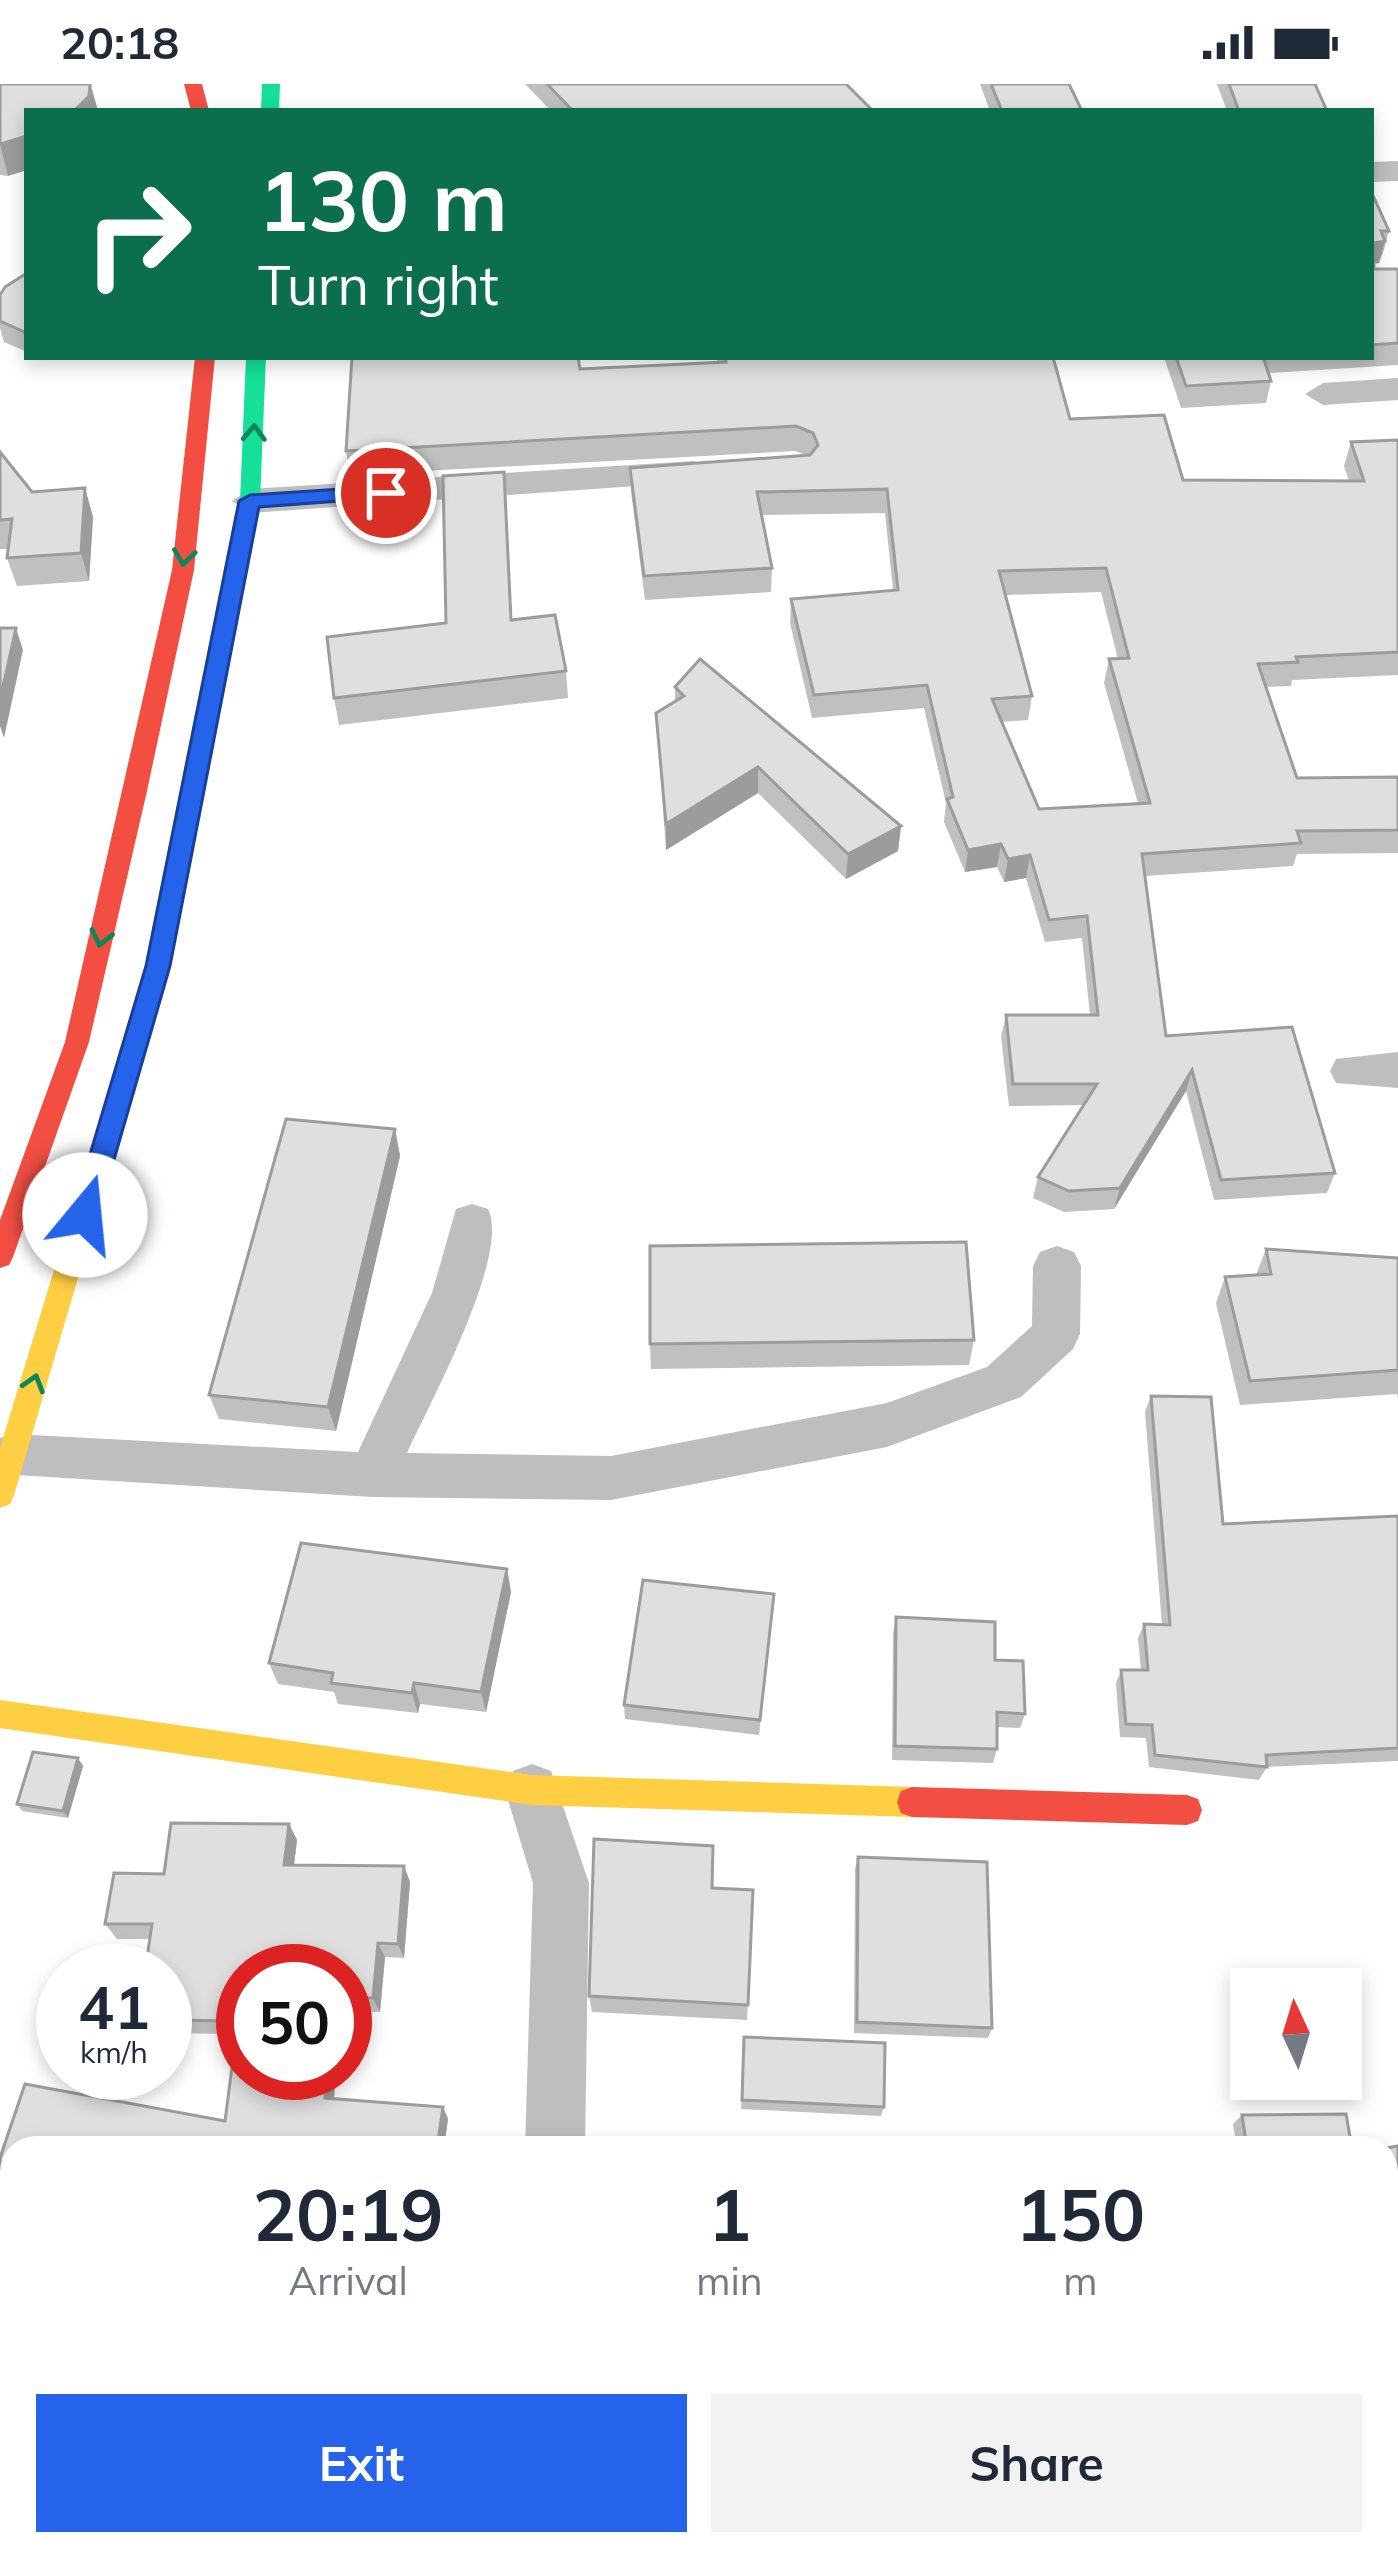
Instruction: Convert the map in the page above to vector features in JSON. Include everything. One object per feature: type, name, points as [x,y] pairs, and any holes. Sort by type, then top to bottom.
[{"type":"main road","points":[[0,1257],[77,1042],[136,791],[183,570],[205,401],[205,360]]},
{"type":"main road","points":[[6,1476],[158,966],[250,501],[256,360]]},
{"type":"main road","points":[[0,1714],[532,1790],[1186,1810]]},
{"type":"street","points":[[1323,394],[1398,389]]},
{"type":"street","points":[[250,501],[724,472]]},
{"type":"street","points":[[1352,1071],[1398,1070]]},
{"type":"street","points":[[372,1475],[456,1293],[472,1223]]},
{"type":"street","points":[[6,1476],[611,1478],[887,1425],[1004,1382],[1039,1350],[1056,1334],[1057,1266]]},
{"type":"street","points":[[532,1790],[561,1883],[555,2136]]},
{"type":"building","points":[[0,84],[90,84],[89,96],[77,108],[24,108],[24,137],[0,144]]},
{"type":"building","points":[[547,84],[846,84],[870,108],[570,108]]},
{"type":"building","points":[[991,84],[1069,84],[1081,108],[1001,108]]},
{"type":"building","points":[[1229,84],[1315,84],[1326,108],[1238,108]]},
{"type":"building","points":[[1374,198],[1389,231],[1381,231],[1385,241],[1374,243]]},
{"type":"building","points":[[1374,269],[1398,269],[1398,343],[1374,345]]},
{"type":"building","points":[[24,275],[24,332],[0,321],[0,295]]},
{"type":"building","points":[[352,360],[578,360],[580,369],[726,360],[1054,360],[1070,419],[1164,415],[1183,480],[1364,481],[1351,442],[1398,440],[1398,652],[1296,657],[1298,662],[1258,664],[1297,778],[1398,777],[1398,830],[1297,831],[1301,843],[1142,854],[1166,1036],[1292,1027],[1335,1173],[1221,1180],[1192,1070],[1120,1188],[1069,1191],[1038,1177],[1097,1084],[1013,1084],[1006,1015],[1098,1015],[1087,916],[1049,920],[1030,855],[1008,859],[1001,844],[968,850],[947,799],[953,797],[927,685],[814,695],[791,599],[898,590],[887,489],[757,492],[772,568],[644,576],[630,468],[810,455],[818,445],[813,433],[796,426],[346,451]],"holes":[[[1106,568],[1129,658],[1109,659],[1150,803],[1039,809],[992,699],[1032,696],[999,571]]]},
{"type":"building","points":[[1177,360],[1264,360],[1271,381],[1186,386]]},
{"type":"building","points":[[0,452],[32,492],[85,488],[81,553],[7,558],[12,519],[0,520]]},
{"type":"building","points":[[504,472],[511,620],[555,615],[566,671],[334,698],[327,637],[446,623],[443,476]]},
{"type":"building","points":[[0,628],[16,628],[0,700]]},
{"type":"building","points":[[700,659],[901,826],[848,854],[758,767],[666,824],[656,713],[684,696],[675,687]]},
{"type":"building","points":[[286,1119],[395,1129],[328,1407],[209,1395]]},
{"type":"building","points":[[966,1242],[974,1340],[650,1344],[650,1246]]},
{"type":"building","points":[[1266,1249],[1398,1258],[1398,1370],[1250,1381],[1225,1277],[1271,1274]]},
{"type":"building","points":[[1151,1396],[1211,1397],[1223,1524],[1398,1516],[1398,1748],[1266,1755],[1267,1767],[1155,1755],[1152,1725],[1126,1724],[1121,1670],[1148,1670],[1144,1624],[1170,1625]]},
{"type":"building","points":[[301,1543],[507,1569],[481,1692],[414,1683],[412,1693],[331,1683],[333,1673],[269,1663]]},
{"type":"building","points":[[643,1580],[774,1594],[760,1720],[624,1705]]},
{"type":"building","points":[[896,1617],[995,1622],[995,1660],[1023,1661],[1025,1714],[997,1712],[997,1749],[895,1746]]},
{"type":"building","points":[[33,1752],[78,1758],[63,1811],[17,1804]]},
{"type":"building","points":[[171,1823],[289,1824],[284,1865],[404,1866],[398,1944],[378,1943],[373,1998],[372,1944],[216,1944],[216,2021],[192,2020],[192,1944],[149,1944],[152,1924],[105,1924],[114,1873],[164,1874]]},
{"type":"building","points":[[594,1839],[713,1846],[712,1888],[753,1890],[748,2005],[589,1996]]},
{"type":"building","points":[[858,1857],[987,1862],[992,2028],[857,2022]]},
{"type":"building","points":[[744,2037],[885,2043],[884,2107],[742,2100]]},
{"type":"building","points":[[25,2084],[36,2086],[36,2100],[111,2100],[225,2121],[228,2100],[351,2100],[443,2107],[439,2136],[7,2136]]},
{"type":"building","points":[[1346,2114],[1350,2136],[1245,2136],[1242,2115]]},
{"type":"traffic: fast","points":[[270,108],[271,84]]},
{"type":"traffic: fast","points":[[210,703],[250,501],[256,360]]},
{"type":"traffic: slow","points":[[0,1495],[158,966],[210,703]]},
{"type":"traffic: slow","points":[[0,1714],[532,1790],[912,1802]]},
{"type":"traffic: jam","points":[[193,84],[199,108]]},
{"type":"traffic: jam","points":[[0,1257],[77,1042],[136,791],[183,570],[205,360]]},
{"type":"traffic: jam","points":[[912,1802],[1187,1810]]},
{"type":"route","points":[[85,1215],[158,966],[250,501],[386,493]]}]
